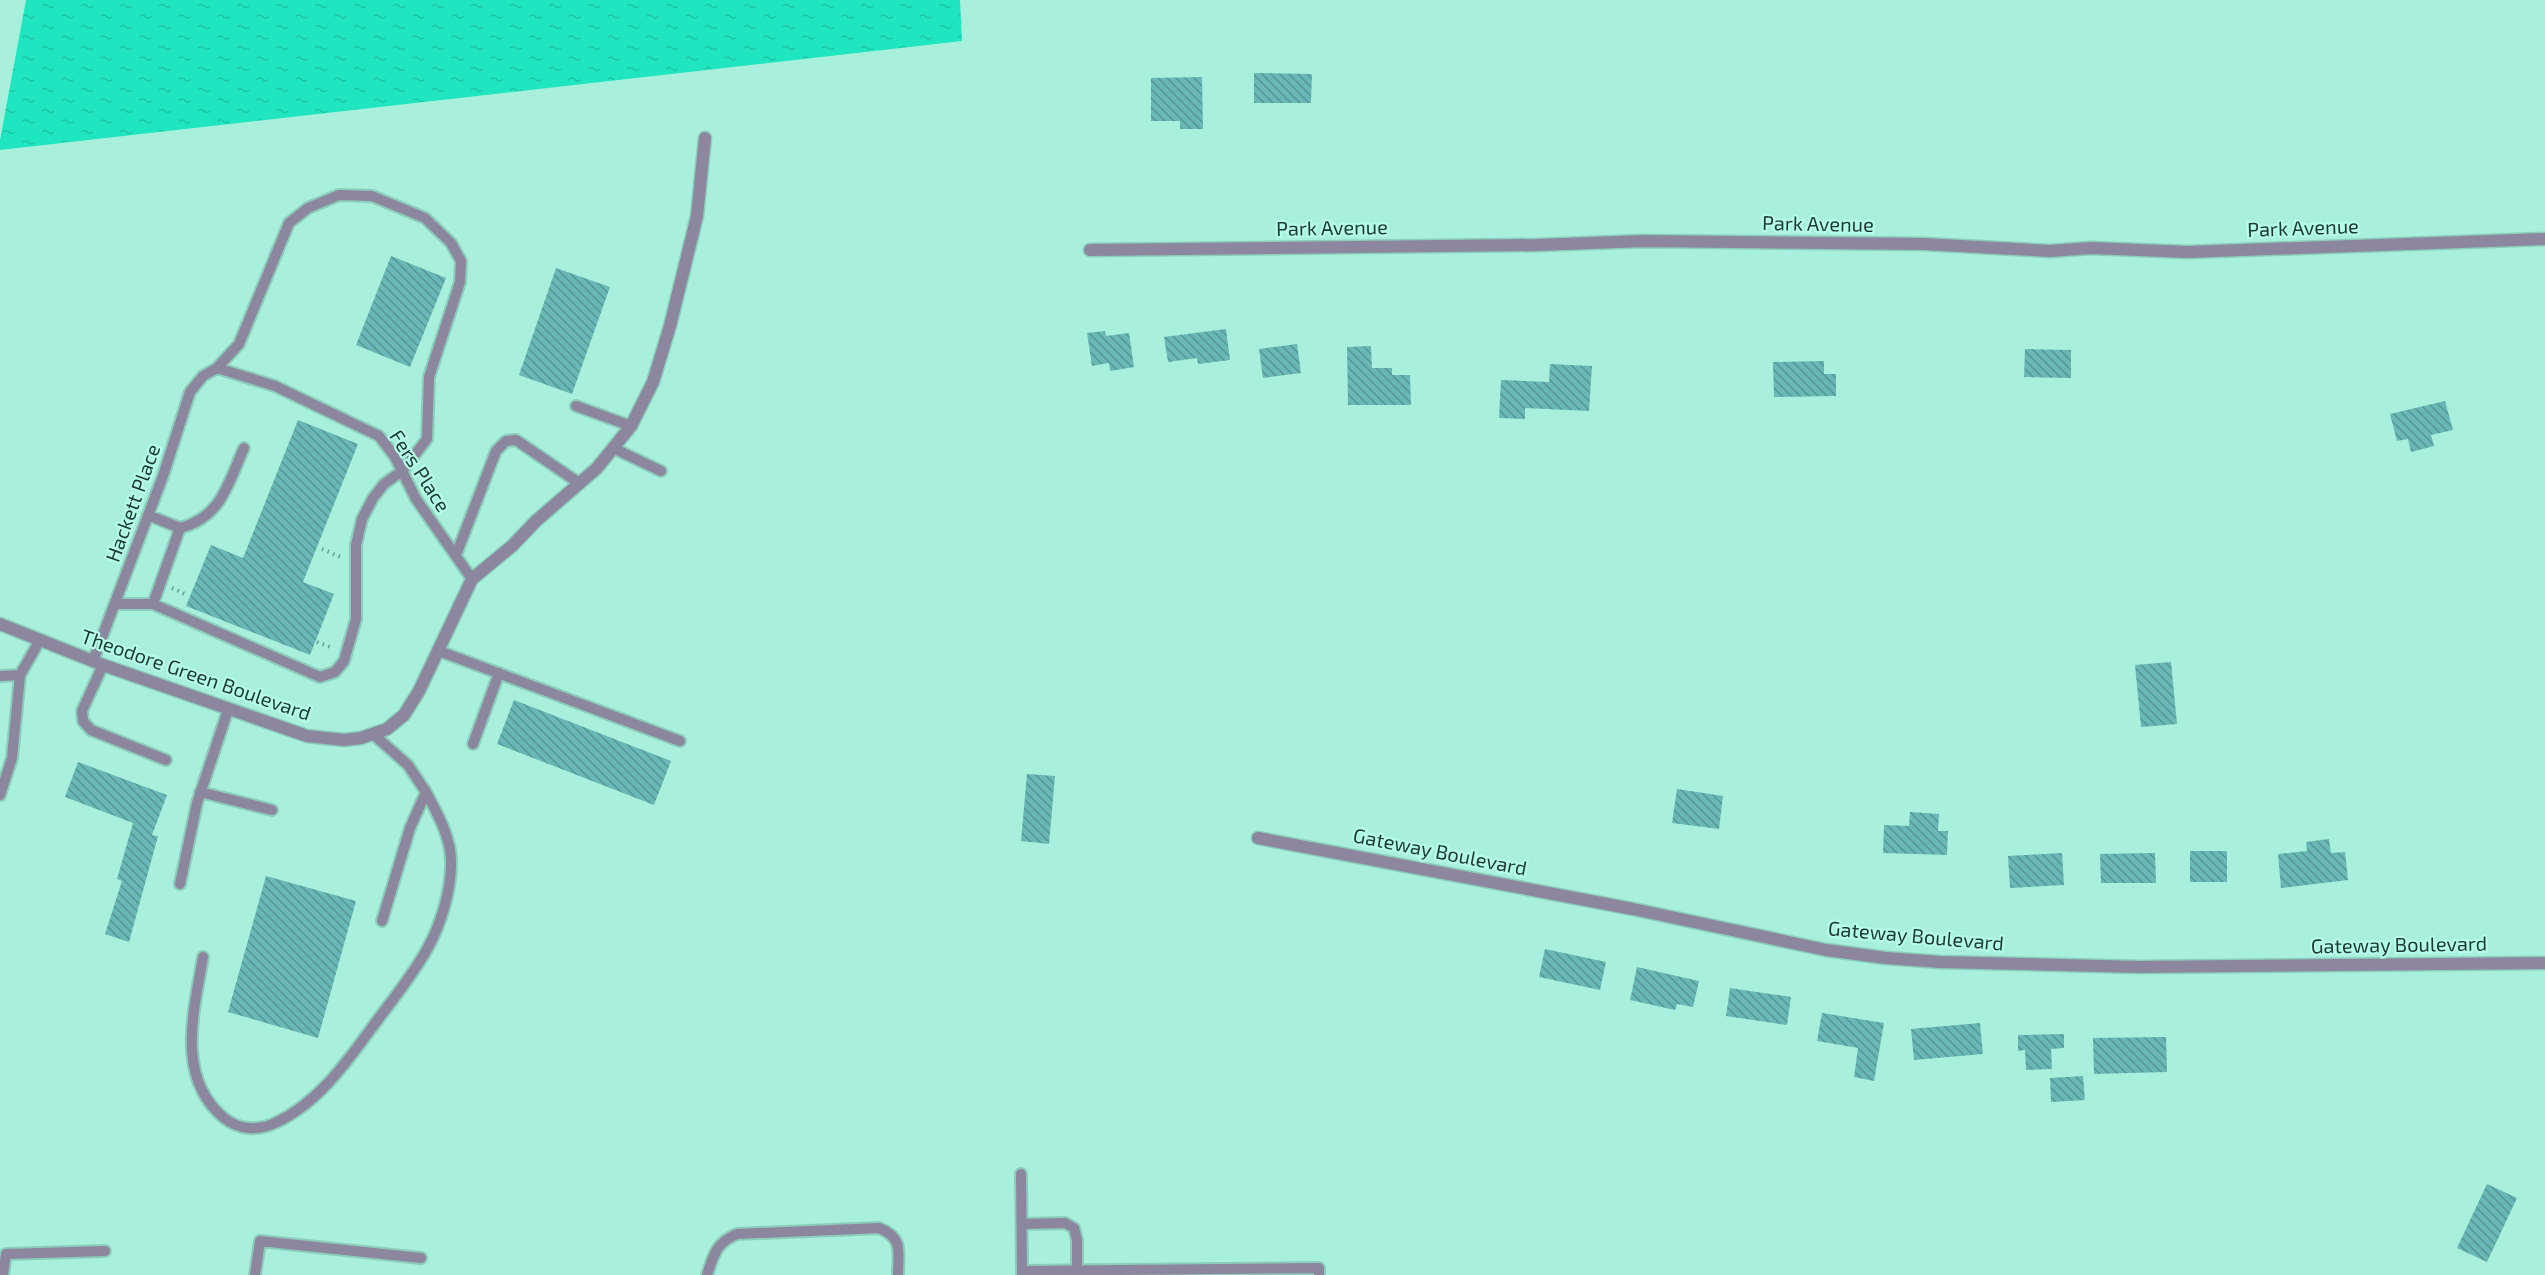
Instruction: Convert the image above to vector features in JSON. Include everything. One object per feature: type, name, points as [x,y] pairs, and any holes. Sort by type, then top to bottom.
[{"type":"street","points":[[472,579],[512,546],[536,521],[597,468],[631,426],[653,382],[670,326],[697,216],[705,138]]},
{"type":"street","name":"Park Avenue","points":[[1090,250],[1537,245],[1644,241],[1924,244],[2050,251],[2091,248],[2188,252],[2545,239]]},
{"type":"street","name":"Theodore Green Boulevard","points":[[0,624],[98,663],[228,710],[307,736],[344,740],[374,735],[387,729],[404,715],[439,651],[472,579]]},
{"type":"street","name":"Gateway Boulevard","points":[[1258,838],[1472,877],[1826,950],[1886,958],[1940,962],[2139,967],[2545,963]]},
{"type":"lane","name":"Hackett Place","points":[[153,604],[320,677],[335,672],[344,661],[356,619],[356,545],[362,519],[373,498],[384,484],[402,471],[428,439],[429,377],[460,282],[461,261],[451,243],[424,218],[372,196],[339,195],[308,208],[289,223],[239,344],[217,368],[203,376],[190,392],[115,604],[82,711],[83,721],[91,730],[166,760]]},
{"type":"lane","name":"Fers Place","points":[[217,368],[275,386],[379,436],[402,471],[416,499],[472,579]]},
{"type":"lane","points":[[576,406],[631,426]]},
{"type":"lane","points":[[456,555],[496,451],[506,441],[516,440],[579,483]]},
{"type":"lane","points":[[148,515],[180,528],[193,525],[207,517],[219,503],[244,448]]},
{"type":"lane","points":[[613,448],[661,471]]},
{"type":"lane","points":[[115,604],[153,604],[180,528]]},
{"type":"lane","points":[[0,795],[12,758],[20,675],[40,640]]},
{"type":"lane","points":[[439,651],[680,741]]},
{"type":"lane","points":[[473,744],[499,673]]},
{"type":"lane","points":[[0,676],[20,675]]},
{"type":"lane","points":[[180,884],[200,792],[228,710]]},
{"type":"lane","points":[[203,957],[194,1012],[192,1053],[194,1075],[210,1105],[226,1120],[241,1128],[260,1129],[275,1123],[316,1095],[340,1071],[427,950],[443,908],[452,863],[448,843],[426,792],[408,765],[374,735]]},
{"type":"lane","points":[[200,792],[272,810]]},
{"type":"lane","points":[[382,921],[410,828],[426,792]]},
{"type":"lane","points":[[1021,1174],[1022,1273],[1319,1268],[1319,1275]]},
{"type":"lane","points":[[1022,1224],[1065,1223],[1074,1228],[1077,1240],[1077,1271]]},
{"type":"lane","points":[[707,1275],[715,1252],[724,1240],[737,1234],[879,1228],[892,1233],[897,1240],[898,1275]]},
{"type":"lane","points":[[255,1275],[260,1241],[421,1258]]},
{"type":"lane","points":[[3,1275],[6,1254],[105,1251]]},
{"type":"water","points":[[26,0],[960,0],[962,41],[0,150]]},
{"type":"building","points":[[1254,73],[1312,74],[1311,103],[1254,103]]},
{"type":"building","points":[[1202,77],[1203,129],[1180,129],[1180,121],[1151,121],[1151,78]]},
{"type":"building","points":[[391,256],[446,278],[410,367],[356,345]]},
{"type":"building","points":[[556,268],[610,287],[572,394],[519,375]]},
{"type":"building","points":[[1226,329],[1230,360],[1198,364],[1197,358],[1168,362],[1164,337]]},
{"type":"building","points":[[1105,331],[1106,336],[1129,333],[1134,367],[1110,371],[1109,363],[1092,366],[1087,333]]},
{"type":"building","points":[[1297,344],[1301,373],[1263,378],[1259,349]]},
{"type":"building","points":[[1371,346],[1372,368],[1392,368],[1392,375],[1410,375],[1411,405],[1348,405],[1347,347]]},
{"type":"building","points":[[2025,349],[2071,350],[2071,378],[2024,377]]},
{"type":"building","points":[[1824,361],[1824,374],[1836,374],[1836,396],[1774,397],[1773,362]]},
{"type":"building","points":[[1550,364],[1592,366],[1589,411],[1525,408],[1525,419],[1499,418],[1501,380],[1549,382]]},
{"type":"building","points":[[2445,401],[2453,430],[2431,435],[2434,446],[2411,452],[2408,439],[2397,441],[2390,414]]},
{"type":"building","points":[[298,420],[358,444],[303,582],[334,594],[310,655],[186,606],[211,545],[243,558]]},
{"type":"building","points":[[2171,662],[2177,724],[2141,727],[2135,665]]},
{"type":"building","points":[[514,700],[671,761],[654,805],[497,744]]},
{"type":"building","points":[[78,762],[167,795],[152,835],[158,836],[129,942],[105,934],[122,881],[117,879],[133,823],[65,797]]},
{"type":"building","points":[[1027,774],[1055,776],[1049,844],[1021,841]]},
{"type":"building","points":[[1677,789],[1723,796],[1719,829],[1672,823]]},
{"type":"building","points":[[1910,812],[1939,814],[1938,831],[1948,831],[1947,855],[1883,853],[1884,825],[1909,826]]},
{"type":"building","points":[[2329,839],[2331,853],[2345,852],[2348,880],[2281,888],[2278,854],[2307,851],[2306,842]]},
{"type":"building","points":[[2190,851],[2227,851],[2227,882],[2190,882]]},
{"type":"building","points":[[2062,853],[2064,885],[2010,888],[2008,856]]},
{"type":"building","points":[[2155,853],[2156,883],[2101,883],[2100,854]]},
{"type":"building","points":[[266,876],[356,901],[318,1038],[228,1012]]},
{"type":"building","points":[[1545,949],[1606,962],[1600,990],[1539,977]]},
{"type":"building","points":[[1637,967],[1699,981],[1693,1007],[1677,1004],[1675,1010],[1630,1000]]},
{"type":"building","points":[[1730,988],[1791,997],[1787,1025],[1726,1016]]},
{"type":"building","points":[[1822,1013],[1884,1023],[1874,1081],[1854,1077],[1858,1048],[1817,1041]]},
{"type":"building","points":[[1980,1023],[1983,1054],[1914,1060],[1911,1029]]},
{"type":"building","points":[[2064,1034],[2064,1048],[2051,1049],[2052,1069],[2026,1070],[2025,1050],[2018,1051],[2018,1035]]},
{"type":"building","points":[[2166,1037],[2167,1072],[2094,1074],[2093,1038]]},
{"type":"building","points":[[2083,1076],[2085,1100],[2051,1102],[2050,1078]]},
{"type":"building","points":[[2487,1184],[2517,1198],[2487,1262],[2457,1248]]}]
